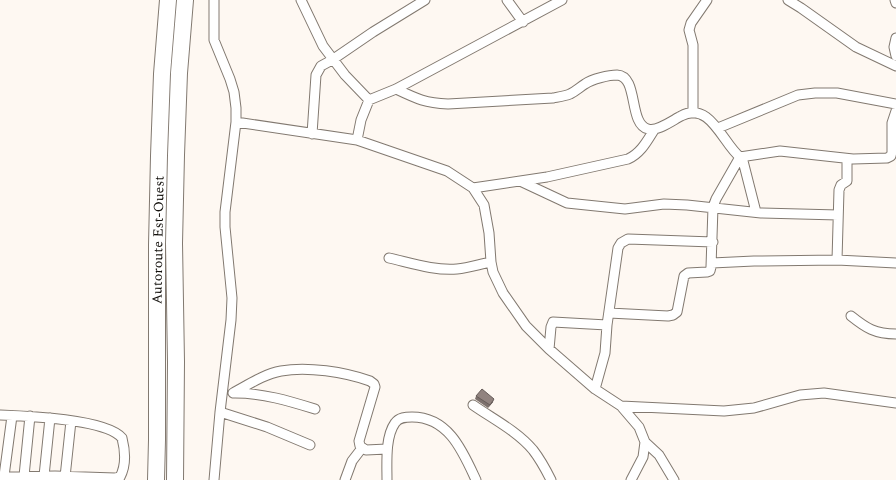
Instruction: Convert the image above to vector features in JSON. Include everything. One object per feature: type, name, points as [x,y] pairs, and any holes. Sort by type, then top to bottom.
[{"type":"highway","name":"Autoroute Est-Ouest","points":[[156,480],[159,163],[162,74],[168,0]]},
{"type":"highway","name":"Autoroute Est-Ouest","points":[[175,480],[176,362],[174,243],[179,73],[186,0]]},
{"type":"street","points":[[214,0],[214,40],[234,92],[236,122],[225,212],[225,227],[232,298],[231,320],[222,393],[214,480]]},
{"type":"street","points":[[301,0],[323,46],[332,60],[369,100]]},
{"type":"street","points":[[312,134],[316,75],[321,66],[425,0]]},
{"type":"street","points":[[508,0],[523,22]]},
{"type":"street","points":[[357,140],[361,120],[369,100],[396,89],[562,0]]},
{"type":"street","points":[[693,112],[693,46],[689,30],[691,23],[707,0]]},
{"type":"street","points":[[788,0],[856,47],[896,66]]},
{"type":"street","points":[[896,38],[894,47],[896,56]]},
{"type":"street","points":[[396,89],[432,104],[553,98],[570,94],[595,79],[618,75],[623,77],[629,83],[637,116],[641,124],[647,129],[654,130]]},
{"type":"street","points":[[718,128],[798,96],[815,93],[837,93],[896,104]]},
{"type":"street","points":[[741,157],[780,151],[847,159],[888,158],[891,156],[892,152],[892,123],[896,111]]},
{"type":"street","points":[[473,188],[547,177],[628,159],[636,155],[642,149],[654,130],[686,113],[693,112],[700,114],[718,128],[734,152],[741,157],[756,212]]},
{"type":"street","points":[[236,122],[357,140],[447,171],[473,188],[484,205],[490,233],[491,262],[493,272],[503,293],[526,326],[549,350],[595,389],[621,406],[639,427],[645,442],[659,455],[674,480]]},
{"type":"street","points":[[609,313],[668,316],[677,312],[684,276],[688,273],[710,271],[712,264],[713,207],[716,199],[741,157]]},
{"type":"street","points":[[837,260],[839,190],[841,185],[847,181],[847,159]]},
{"type":"street","points":[[520,181],[567,203],[625,209],[664,204],[713,207],[756,212],[838,215]]},
{"type":"street","points":[[595,389],[605,353],[607,325],[618,248],[624,240],[713,242]]},
{"type":"street","points":[[389,258],[417,265],[456,269],[491,262]]},
{"type":"street","points":[[712,264],[754,261],[837,260],[896,263]]},
{"type":"street","points":[[850,316],[879,333],[896,334]]},
{"type":"street","points":[[549,350],[551,327],[554,322],[607,325]]},
{"type":"street","points":[[233,393],[280,371],[295,369],[320,370],[370,381],[375,387],[360,441],[362,448]]},
{"type":"street","points":[[222,393],[249,393],[276,398],[315,409]]},
{"type":"street","points":[[621,406],[724,411],[754,408],[800,395],[824,394],[896,403]]},
{"type":"street","points":[[473,405],[504,426],[533,450],[551,480]]},
{"type":"street","points":[[220,412],[268,427],[310,445]]},
{"type":"street","points":[[0,415],[50,418],[71,421],[113,431],[122,438],[123,442],[123,472],[116,478],[2,476],[12,416]]},
{"type":"street","points":[[24,476],[30,416]]},
{"type":"street","points":[[387,480],[388,449],[393,428],[399,419],[406,417],[416,417],[430,421],[444,428],[454,437],[462,450],[476,480]]},
{"type":"street","points":[[44,476],[50,418]]},
{"type":"street","points":[[65,477],[71,421]]},
{"type":"street","points":[[631,480],[643,457],[645,442]]},
{"type":"street","points":[[362,448],[372,451],[388,449]]},
{"type":"street","points":[[345,480],[352,461],[362,448]]},
{"type":"building","points":[[482,389],[494,399],[490,405],[476,396]]}]
